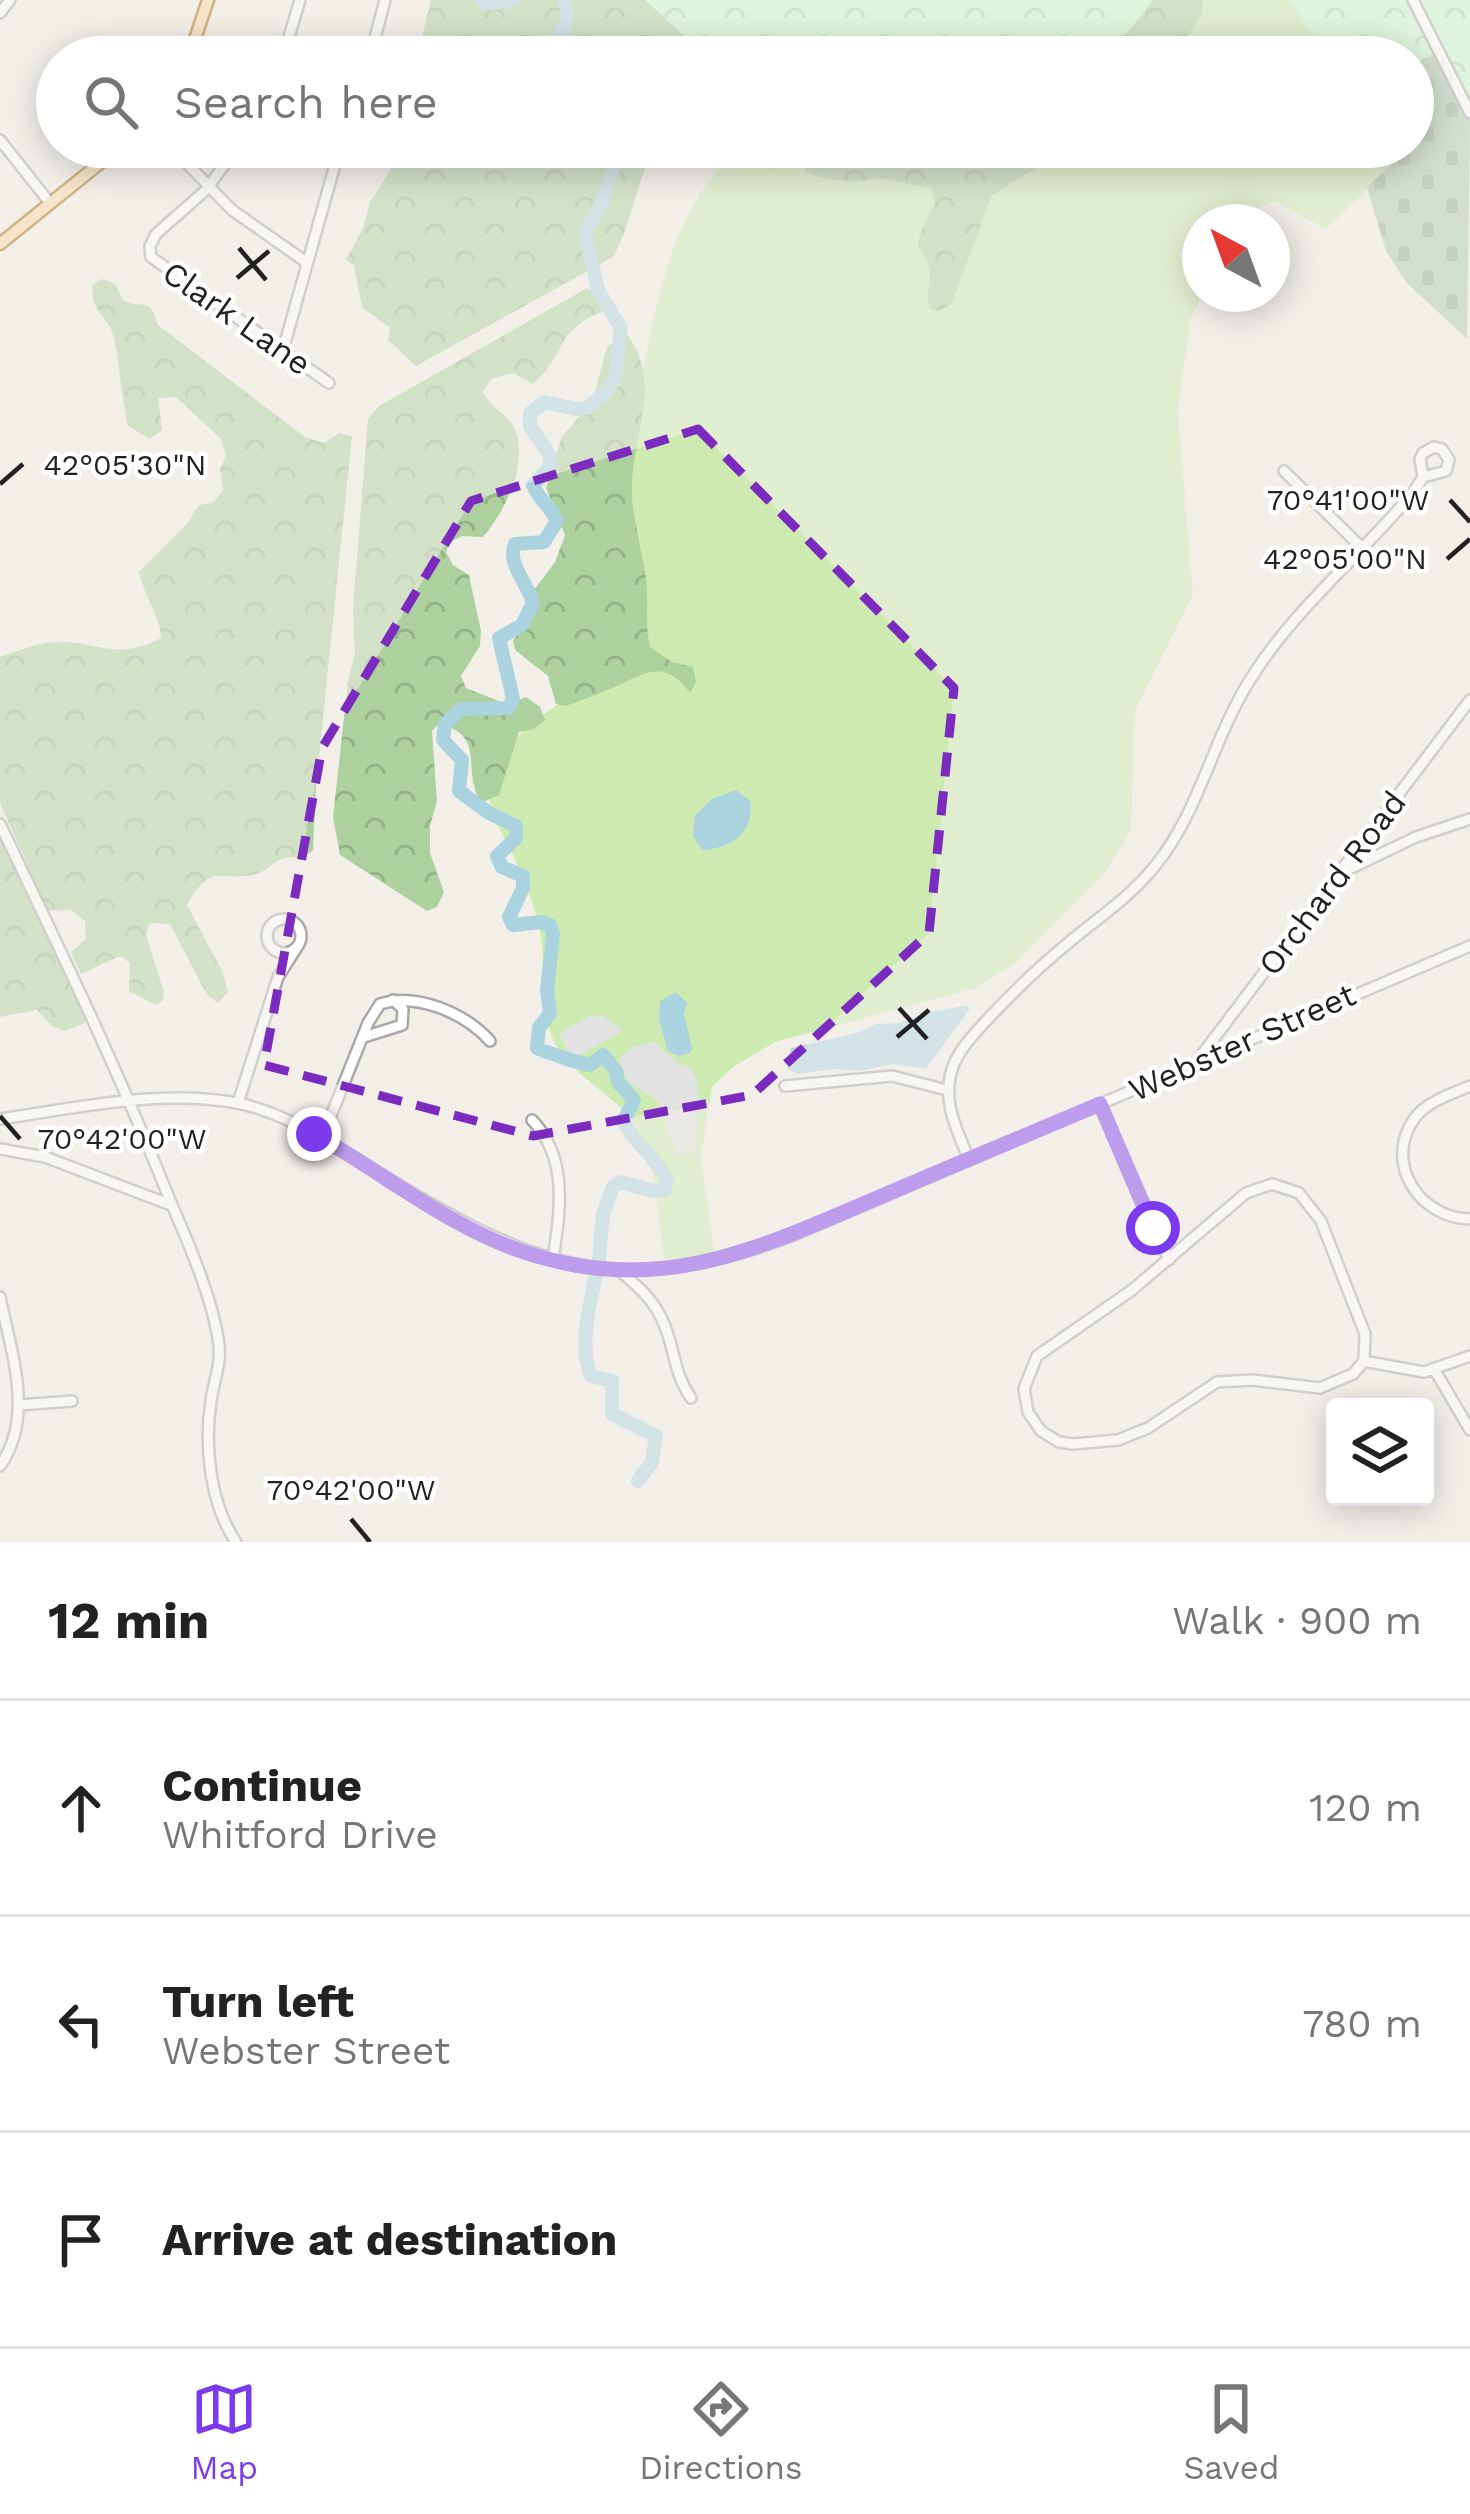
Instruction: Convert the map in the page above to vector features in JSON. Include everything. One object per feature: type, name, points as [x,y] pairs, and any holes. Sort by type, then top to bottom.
[{"type":"main road","points":[[195,36],[208,0]]},
{"type":"main road","points":[[0,244],[94,168]]},
{"type":"street","points":[[0,13],[10,0]]},
{"type":"street","points":[[289,36],[300,0]]},
{"type":"street","points":[[376,36],[385,0]]},
{"type":"street","points":[[1413,0],[1431,36]]},
{"type":"street","points":[[1434,42],[1470,113]]},
{"type":"street","points":[[0,140],[50,203]]},
{"type":"street","points":[[189,168],[207,188],[307,262]]},
{"type":"street","points":[[207,188],[222,168]]},
{"type":"street","points":[[283,350],[334,168]]},
{"type":"street","name":"Clark Lane","points":[[207,188],[156,234],[149,250],[154,262],[328,383]]},
{"type":"street","points":[[1284,471],[1363,549]]},
{"type":"street","points":[[969,1159],[947,1090],[955,1060],[1016,988],[1132,892],[1165,854],[1197,799],[1223,730],[1252,675],[1294,620],[1424,477]]},
{"type":"street","name":"Orchard Road","points":[[1194,1065],[1470,700]]},
{"type":"street","points":[[1338,874],[1416,837],[1470,819]]},
{"type":"street","points":[[0,824],[130,1102],[210,1305],[220,1344],[210,1408],[213,1479],[220,1514],[236,1542]]},
{"type":"street","points":[[238,1103],[278,977],[299,944]]},
{"type":"street","name":"Webster Street","points":[[0,1119],[182,1098],[238,1103],[322,1138],[474,1230],[553,1260],[620,1270],[673,1269],[735,1256],[789,1237],[1470,946]]},
{"type":"street","points":[[322,1138],[376,1008],[409,998],[469,1022],[490,1041]]},
{"type":"street","points":[[362,1038],[402,1025],[403,1010],[393,1000]]},
{"type":"street","points":[[785,1086],[892,1076],[947,1090]]},
{"type":"street","points":[[1470,1086],[1417,1115],[1405,1140],[1403,1158],[1412,1188],[1428,1206],[1448,1217],[1470,1219]]},
{"type":"street","points":[[1100,1104],[1169,1261]]},
{"type":"street","points":[[532,1120],[550,1139],[562,1201],[553,1260]]},
{"type":"street","points":[[0,1148],[45,1157],[172,1205]]},
{"type":"street","points":[[1271,1184],[1291,1189],[1306,1198],[1321,1221],[1358,1310],[1366,1344],[1363,1361],[1342,1382],[1320,1388],[1252,1380],[1216,1382],[1148,1428],[1118,1440],[1073,1444],[1049,1437],[1036,1425],[1024,1401],[1025,1379],[1037,1356],[1169,1261],[1246,1193],[1271,1184]]},
{"type":"street","points":[[620,1270],[656,1307],[669,1337],[677,1376],[691,1398]]},
{"type":"street","points":[[0,1297],[19,1405],[17,1438],[0,1466]]},
{"type":"street","points":[[1363,1361],[1411,1372],[1470,1356]]},
{"type":"street","points":[[1434,1369],[1470,1430]]},
{"type":"street","points":[[19,1405],[72,1401]]},
{"type":"highlighted area","points":[[698,429],[954,688],[929,933],[752,1095],[533,1136],[264,1065],[322,748],[471,501]]},
{"type":"green space","points":[[431,0],[1075,0],[1010,36],[422,36]]},
{"type":"green space","points":[[645,0],[1153,0],[1125,36],[684,36]]},
{"type":"green space","points":[[1111,0],[1203,0],[1202,15],[1187,36],[1045,36]]},
{"type":"green space","points":[[1204,0],[1290,0],[1315,36],[1180,36]]},
{"type":"green space","points":[[1289,0],[1470,0],[1470,99],[1443,48],[1434,52],[1434,36],[1314,36]]},
{"type":"green space","points":[[1434,56],[1470,121],[1467,339],[1406,282],[1386,251],[1367,187],[1388,168],[1434,168]]},
{"type":"green space","points":[[646,168],[613,257],[416,366],[388,340],[390,328],[362,307],[354,265],[346,260],[370,202],[390,171]]},
{"type":"green space","points":[[723,168],[800,168],[975,191],[1018,168],[1389,168],[1326,229],[1290,209],[1290,204],[1275,201],[1182,204],[1182,312],[1194,312],[1178,410],[1193,595],[1135,711],[1131,831],[1102,876],[1016,963],[976,988],[775,1042],[733,1067],[712,1087],[701,1157],[715,1256],[664,1259],[655,1184],[644,1141],[627,1114],[568,1061],[551,1033],[538,922],[494,816],[490,785],[495,768],[516,738],[575,692],[623,495],[654,315],[683,225],[704,188]]},
{"type":"green space","points":[[806,168],[1036,168],[992,195],[952,303],[940,311],[930,310],[930,272],[918,248],[935,203],[931,188],[878,178],[829,179],[805,172]]},
{"type":"green space","points":[[102,279],[115,284],[123,300],[149,306],[158,325],[305,437],[324,443],[339,433],[352,436],[313,850],[249,876],[213,877],[196,890],[187,905],[228,992],[218,1003],[207,995],[170,924],[150,923],[146,935],[164,992],[156,1005],[129,991],[130,963],[120,956],[81,974],[71,952],[86,939],[85,921],[71,910],[48,911],[0,803],[0,657],[47,643],[129,649],[161,638],[139,572],[186,525],[199,505],[213,503],[223,490],[220,470],[226,456],[221,439],[176,397],[158,398],[162,430],[150,439],[128,426],[113,336],[94,300],[92,285]]},
{"type":"green space","points":[[587,288],[608,310],[578,325],[532,384],[514,373],[491,379],[483,392],[516,433],[518,464],[508,497],[483,537],[462,536],[450,542],[446,552],[453,565],[469,575],[481,631],[480,646],[461,676],[466,688],[509,705],[526,697],[540,707],[545,720],[519,732],[499,795],[481,803],[463,736],[439,724],[432,731],[437,801],[430,826],[430,853],[444,892],[437,907],[427,911],[340,855],[333,817],[355,653],[353,607],[368,419],[379,406]]},
{"type":"green space","points":[[626,333],[638,352],[645,392],[632,497],[646,581],[650,647],[672,662],[693,667],[696,682],[690,693],[669,674],[649,673],[566,706],[556,704],[548,676],[515,650],[513,640],[531,622],[534,590],[555,562],[565,535],[546,488],[562,436],[592,403],[607,347]]},
{"type":"green space","points":[[0,834],[85,1014],[85,1023],[65,1031],[53,1027],[37,1010],[0,1017]]},
{"type":"shaded area","points":[[599,1013],[623,1031],[572,1059],[559,1033],[592,1015],[599,1018]]},
{"type":"shaded area","points":[[654,1042],[690,1068],[696,1078],[695,1152],[677,1155],[658,1102],[627,1080],[619,1058],[634,1047]]},
{"type":"water","points":[[736,790],[750,801],[745,830],[731,842],[702,850],[693,836],[695,815],[712,799]]},
{"type":"water","points":[[676,992],[687,1003],[684,1014],[692,1048],[679,1056],[668,1051],[659,1020],[660,1001]]},
{"type":"water","points":[[970,1008],[926,1069],[893,1064],[797,1074],[788,1069],[791,1048]]},
{"type":"waterway","points":[[482,0],[486,4],[513,0]]},
{"type":"waterway","points":[[558,36],[567,20],[564,0]]},
{"type":"waterway","points":[[599,1259],[603,1214],[613,1187],[621,1182],[665,1190],[667,1180],[627,1127],[624,1120],[634,1100],[603,1055],[590,1065],[537,1048],[539,1028],[550,1013],[547,991],[553,934],[550,925],[541,922],[513,925],[509,917],[523,888],[523,876],[502,867],[497,856],[516,838],[516,826],[459,791],[462,760],[443,740],[445,724],[461,709],[508,708],[513,699],[499,638],[522,625],[533,603],[513,551],[515,544],[544,542],[557,521],[533,485],[548,469],[551,457],[530,426],[530,413],[545,402],[587,408],[615,378],[621,328],[598,290],[585,232],[613,168]]},
{"type":"waterway","points":[[596,1276],[585,1339],[591,1376],[612,1381],[612,1414],[656,1436],[652,1462],[638,1481]]},
{"type":"route","points":[[314,1134],[445,1214],[517,1250],[588,1268],[647,1271],[698,1266],[771,1244],[1100,1104],[1153,1228]]}]
